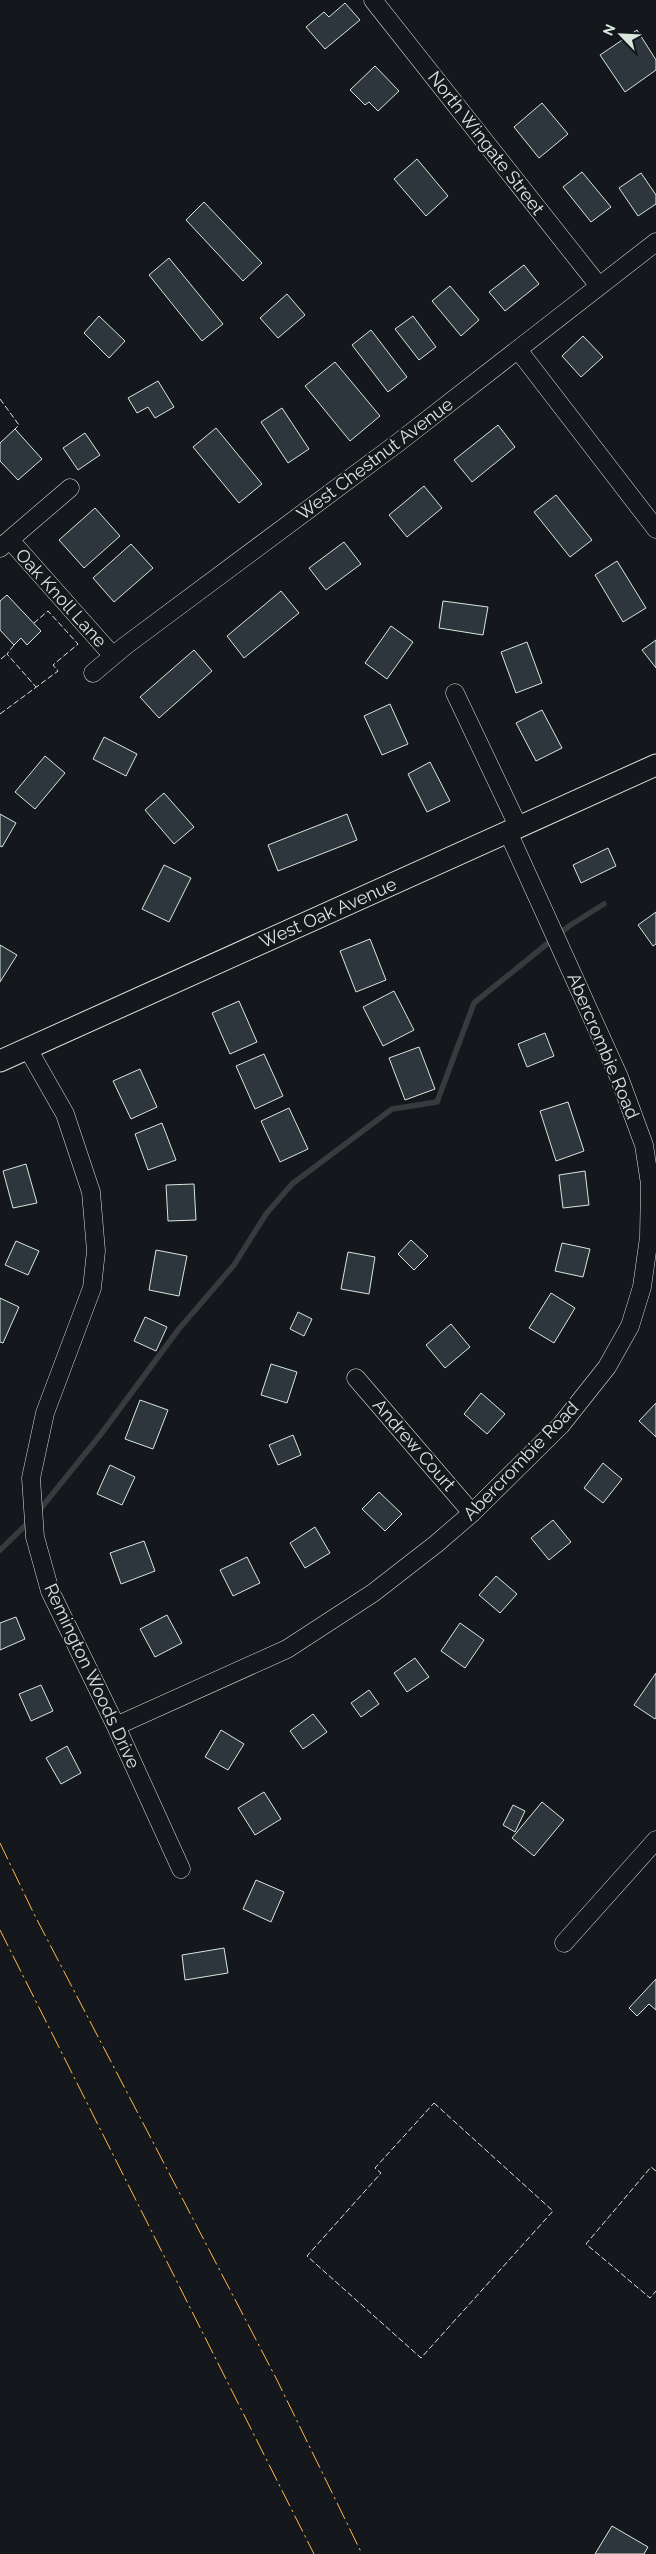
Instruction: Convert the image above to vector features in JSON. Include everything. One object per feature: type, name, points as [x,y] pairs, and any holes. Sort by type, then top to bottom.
[{"type":"street","name":"North Wingate Street","points":[[373,0],[599,286]]},
{"type":"street","name":"West Chestnut Avenue","points":[[93,673],[113,656],[519,351],[656,242]]},
{"type":"street","points":[[519,351],[656,529]]},
{"type":"street","points":[[5,544],[70,488]]},
{"type":"street","name":"Oak Knoll Lane","points":[[5,544],[113,656]]},
{"type":"street","name":"Abercrombie Road","points":[[116,1726],[287,1649],[373,1593],[472,1513],[561,1425],[607,1367],[632,1318],[642,1287],[649,1237],[650,1184],[644,1145],[619,1077],[456,693]]},
{"type":"street","name":"West Oak Avenue","points":[[0,1061],[656,765]]},
{"type":"street","name":"Remington Woods Drive","points":[[28,1049],[65,1114],[91,1192],[96,1251],[92,1288],[45,1413],[31,1478],[35,1537],[50,1591],[116,1726],[181,1869]]},
{"type":"street","name":"Andrew Court","points":[[356,1378],[472,1513]]},
{"type":"street","points":[[564,1943],[656,1840]]},
{"type":"building","points":[[345,3],[360,20],[325,49],[306,27],[324,12],[329,17]]},
{"type":"building","points":[[637,30],[656,60],[656,70],[625,92],[600,55]]},
{"type":"building","points":[[375,66],[399,91],[378,111],[369,102],[365,105],[350,90]]},
{"type":"building","points":[[542,103],[568,134],[539,158],[514,127]]},
{"type":"building","points":[[417,159],[448,196],[426,216],[394,179]]},
{"type":"building","points":[[582,172],[611,207],[591,222],[563,187]]},
{"type":"building","points":[[641,173],[656,195],[656,204],[638,216],[619,188]]},
{"type":"building","points":[[204,202],[262,263],[243,281],[186,220]]},
{"type":"building","points":[[169,258],[223,324],[202,341],[149,275]]},
{"type":"building","points":[[524,265],[539,284],[505,311],[489,292]]},
{"type":"building","points":[[450,286],[479,320],[461,336],[432,301]]},
{"type":"building","points":[[287,294],[305,315],[278,338],[260,318]]},
{"type":"building","points":[[99,316],[125,341],[109,358],[84,333]]},
{"type":"building","points":[[413,316],[436,347],[419,360],[395,329]]},
{"type":"building","points":[[371,330],[407,377],[388,392],[352,345]]},
{"type":"building","points":[[583,336],[603,357],[581,377],[562,356]]},
{"type":"building","points":[[335,362],[380,416],[350,441],[305,386]]},
{"type":"building","points":[[158,381],[174,407],[155,418],[148,407],[137,413],[128,398]]},
{"type":"building","points":[[282,408],[309,449],[288,463],[261,422]]},
{"type":"building","points":[[498,425],[515,447],[472,482],[454,460]]},
{"type":"building","points":[[216,428],[262,484],[239,503],[193,447]]},
{"type":"building","points":[[15,429],[42,459],[18,480],[0,461],[0,443]]},
{"type":"building","points":[[85,433],[100,455],[78,470],[63,448]]},
{"type":"building","points":[[424,486],[442,508],[407,537],[389,515]]},
{"type":"building","points":[[556,495],[592,540],[570,557],[534,512]]},
{"type":"building","points":[[95,508],[120,536],[84,568],[59,540]]},
{"type":"building","points":[[344,542],[361,564],[326,590],[309,568]]},
{"type":"building","points":[[131,544],[153,568],[114,602],[93,578]]},
{"type":"building","points":[[617,561],[646,608],[623,622],[595,575]]},
{"type":"building","points":[[281,591],[299,613],[244,658],[227,636]]},
{"type":"building","points":[[7,595],[41,631],[27,645],[21,638],[14,645],[0,630],[0,601]]},
{"type":"building","points":[[443,601],[488,607],[483,635],[439,628]]},
{"type":"building","points":[[391,626],[413,642],[387,679],[365,663]]},
{"type":"building","points":[[656,640],[656,668],[642,650]]},
{"type":"building","points":[[527,642],[542,683],[516,693],[501,652]]},
{"type":"building","points":[[194,650],[212,671],[159,718],[140,697]]},
{"type":"building","points":[[390,704],[408,744],[382,755],[364,716]]},
{"type":"building","points":[[542,710],[562,748],[536,761],[516,723]]},
{"type":"building","points":[[104,737],[137,754],[126,776],[93,759]]},
{"type":"building","points":[[45,756],[65,773],[35,809],[15,792]]},
{"type":"building","points":[[430,762],[450,801],[427,812],[408,774]]},
{"type":"building","points":[[164,793],[194,827],[174,844],[145,810]]},
{"type":"building","points":[[0,814],[16,823],[2,847],[0,846]]},
{"type":"building","points":[[347,814],[357,840],[278,871],[268,845]]},
{"type":"building","points":[[608,848],[616,866],[581,883],[573,865]]},
{"type":"building","points":[[164,865],[191,878],[169,922],[142,909]]},
{"type":"building","points":[[656,912],[656,944],[653,946],[638,925]]},
{"type":"building","points":[[370,939],[386,980],[356,992],[340,951]]},
{"type":"building","points":[[0,945],[17,955],[0,982]]},
{"type":"building","points":[[394,991],[414,1030],[383,1046],[363,1007]]},
{"type":"building","points":[[239,1001],[257,1042],[230,1054],[212,1013]]},
{"type":"building","points":[[545,1033],[554,1056],[527,1067],[518,1044]]},
{"type":"building","points":[[419,1047],[435,1089],[405,1100],[389,1058]]},
{"type":"building","points":[[264,1054],[283,1096],[255,1109],[236,1066]]},
{"type":"building","points":[[140,1069],[157,1107],[131,1119],[113,1081]]},
{"type":"building","points":[[568,1102],[584,1151],[556,1161],[540,1111]]},
{"type":"building","points":[[289,1108],[308,1149],[280,1162],[261,1121]]},
{"type":"building","points":[[162,1123],[176,1160],[148,1170],[135,1134]]},
{"type":"building","points":[[26,1164],[37,1203],[13,1208],[3,1171]]},
{"type":"building","points":[[585,1171],[589,1205],[563,1208],[559,1175]]},
{"type":"building","points":[[194,1184],[196,1220],[168,1221],[166,1185]]},
{"type":"building","points":[[411,1240],[428,1256],[414,1270],[398,1254]]},
{"type":"building","points":[[16,1241],[39,1251],[28,1275],[5,1265]]},
{"type":"building","points":[[562,1243],[590,1249],[583,1277],[555,1271]]},
{"type":"building","points":[[156,1250],[187,1256],[179,1296],[149,1290]]},
{"type":"building","points":[[348,1252],[375,1257],[369,1294],[341,1289]]},
{"type":"building","points":[[551,1293],[575,1308],[554,1343],[529,1328]]},
{"type":"building","points":[[0,1298],[19,1307],[3,1343],[0,1342]]},
{"type":"building","points":[[298,1312],[312,1319],[304,1336],[290,1329]]},
{"type":"building","points":[[145,1317],[167,1327],[156,1351],[134,1341]]},
{"type":"building","points":[[451,1324],[470,1347],[445,1368],[426,1345]]},
{"type":"building","points":[[271,1364],[297,1372],[287,1403],[261,1395]]},
{"type":"building","points":[[481,1393],[505,1414],[487,1434],[464,1414]]},
{"type":"building","points":[[140,1400],[168,1410],[153,1449],[125,1439]]},
{"type":"building","points":[[656,1403],[656,1437],[639,1421]]},
{"type":"building","points":[[293,1435],[301,1455],[278,1465],[269,1445]]},
{"type":"building","points":[[603,1463],[622,1479],[603,1503],[584,1488]]},
{"type":"building","points":[[110,1465],[135,1477],[122,1505],[97,1494]]},
{"type":"building","points":[[379,1492],[402,1514],[385,1531],[362,1509]]},
{"type":"building","points":[[553,1520],[571,1542],[549,1560],[531,1538]]},
{"type":"building","points":[[315,1527],[330,1553],[305,1568],[290,1543]]},
{"type":"building","points":[[144,1541],[155,1571],[121,1584],[110,1553]]},
{"type":"building","points":[[247,1557],[260,1583],[233,1596],[220,1570]]},
{"type":"building","points":[[496,1576],[517,1594],[500,1613],[479,1595]]},
{"type":"building","points":[[167,1615],[182,1643],[155,1657],[140,1629]]},
{"type":"building","points":[[16,1617],[25,1639],[0,1650],[0,1623]]},
{"type":"building","points":[[460,1623],[484,1640],[465,1668],[441,1651]]},
{"type":"building","points":[[415,1658],[429,1677],[407,1692],[394,1673]]},
{"type":"building","points":[[656,1673],[656,1718],[655,1719],[634,1705]]},
{"type":"building","points":[[41,1685],[53,1711],[31,1721],[19,1694]]},
{"type":"building","points":[[369,1690],[379,1704],[361,1717],[351,1703]]},
{"type":"building","points":[[313,1714],[327,1732],[303,1749],[290,1731]]},
{"type":"building","points":[[221,1730],[244,1744],[228,1770],[205,1757]]},
{"type":"building","points":[[67,1746],[81,1773],[61,1784],[46,1758]]},
{"type":"building","points":[[264,1792],[281,1819],[255,1835],[238,1808]]},
{"type":"building","points":[[542,1802],[564,1820],[534,1856],[512,1838]]},
{"type":"building","points":[[513,1805],[525,1811],[515,1832],[503,1825]]},
{"type":"building","points":[[256,1880],[284,1892],[271,1922],[243,1909]]},
{"type":"building","points":[[224,1948],[228,1973],[185,1980],[182,1955]]},
{"type":"building","points":[[656,1979],[656,2010],[649,2004],[637,2016],[629,2008]]},
{"type":"building","points":[[612,2526],[648,2547],[644,2554],[595,2554]]},
{"type":"waterway","points":[[37,1513],[101,1434],[178,1330],[234,1265],[266,1214],[292,1184],[392,1109],[437,1102],[474,1003],[569,926],[604,904]]},
{"type":"waterway","points":[[0,1550],[31,1520]]},
{"type":"fence","points":[[0,399],[19,425],[15,429]]},
{"type":"fence","points":[[0,714],[58,671],[53,665],[78,644],[48,611],[34,623]]},
{"type":"fence","points":[[14,645],[7,654],[36,687]]},
{"type":"fence","points":[[1,659],[7,654]]},
{"type":"fence","points":[[434,2103],[553,2211],[421,2358],[307,2256],[381,2173],[375,2168],[434,2103]]},
{"type":"fence","points":[[656,2171],[651,2167],[586,2244],[650,2298],[656,2291]]},
{"type":"power","points":[[0,1843],[34,1914],[277,2380],[362,2554]]},
{"type":"power","points":[[0,1930],[314,2554]]}]
